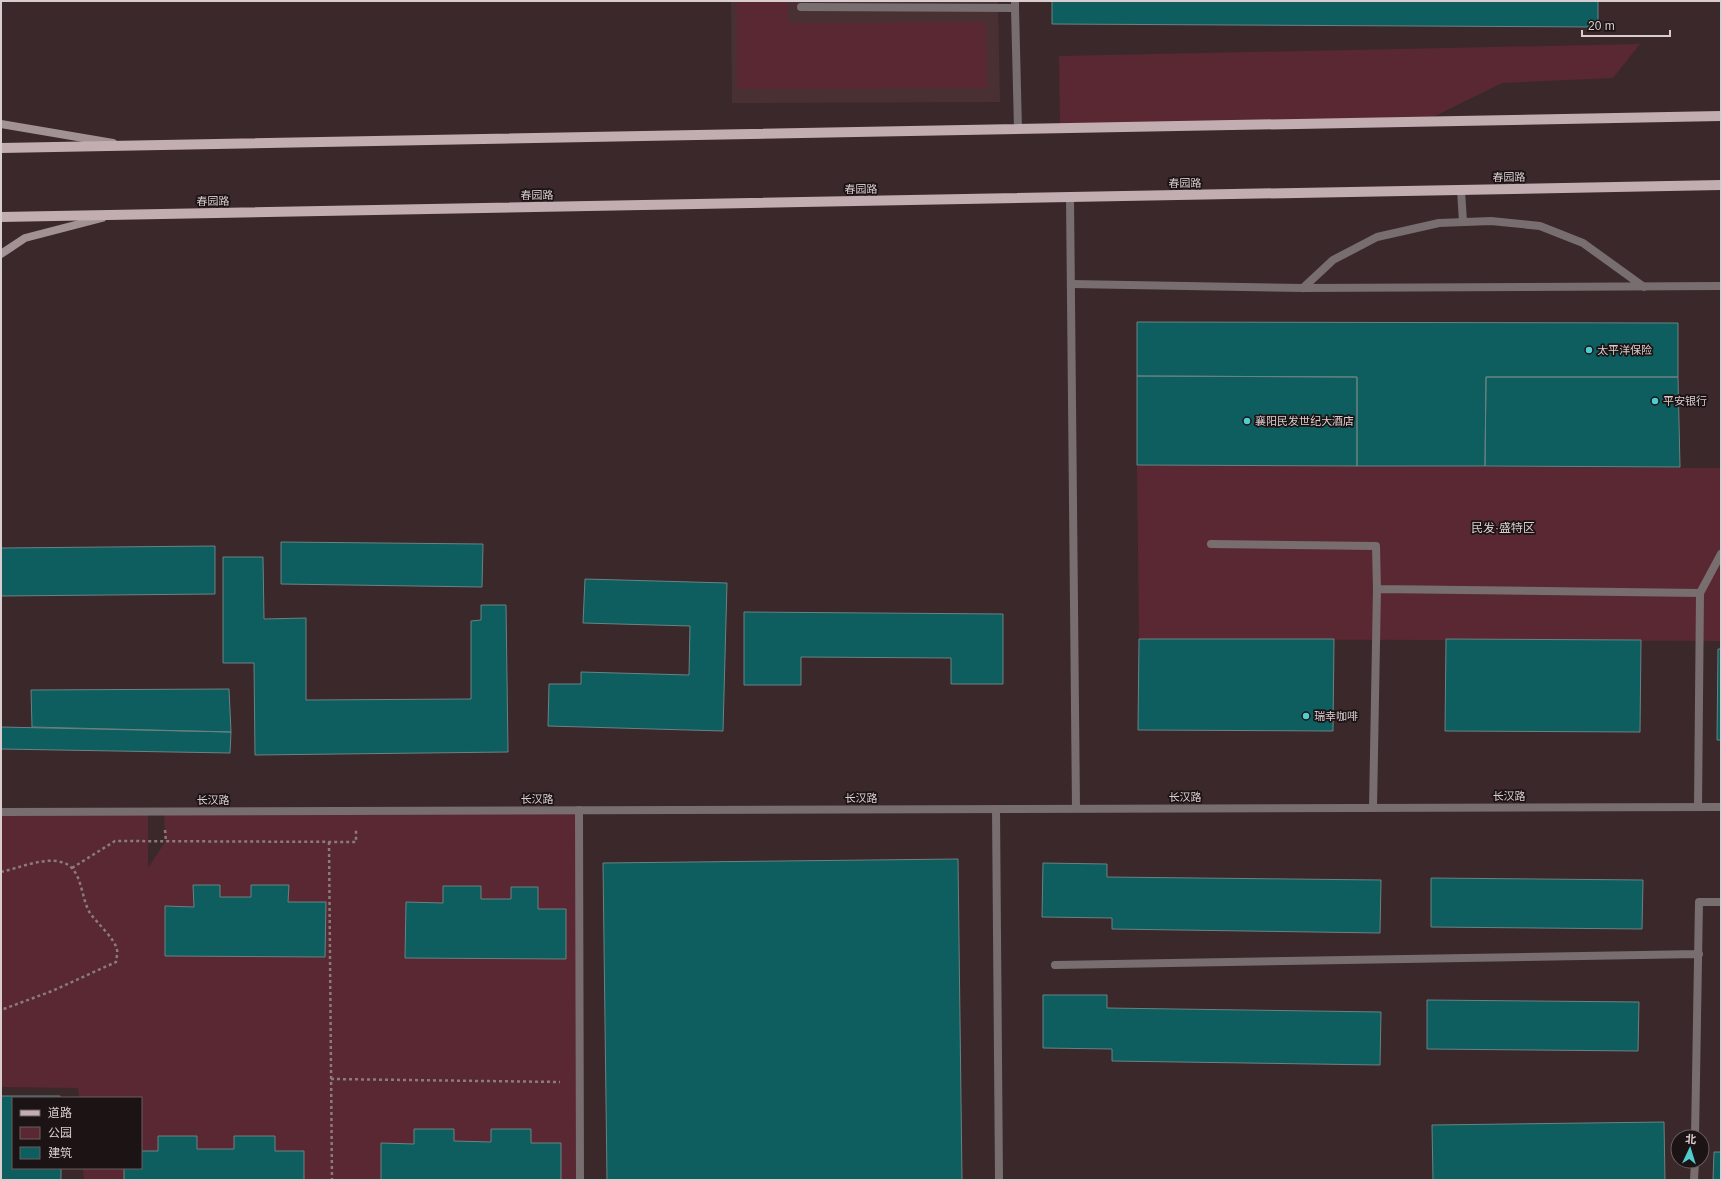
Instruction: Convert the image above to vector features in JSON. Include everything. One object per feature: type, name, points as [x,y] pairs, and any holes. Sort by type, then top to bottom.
[{"type":"main road","points":[[1,148],[1721,116]]},
{"type":"main road","points":[[1,124],[127,145]]},
{"type":"main road","name":"春园路","points":[[1,217],[1721,185]]},
{"type":"main road","points":[[1,254],[25,238],[111,215]]},
{"type":"street","points":[[801,7],[1015,5],[1018,129]]},
{"type":"street","points":[[1461,190],[1462,222]]},
{"type":"street","points":[[1070,197],[1076,809]]},
{"type":"street","points":[[1303,288],[1333,260],[1377,236],[1439,223],[1462,222],[1491,222],[1540,226],[1582,243],[1645,287]]},
{"type":"street","points":[[1071,284],[1303,288],[1721,286]]},
{"type":"street","points":[[1211,544],[1376,546],[1377,590],[1373,808]]},
{"type":"street","points":[[1698,807],[1700,594],[1721,554]]},
{"type":"street","points":[[1377,590],[1700,594]]},
{"type":"street","name":"长汉路","points":[[1,812],[1721,807]]},
{"type":"street","points":[[996,809],[999,1180]]},
{"type":"street","points":[[579,810],[580,1180]]},
{"type":"street","points":[[1695,1129],[1699,902],[1721,902]]},
{"type":"street","points":[[1055,964],[1699,954]]},
{"type":"street","points":[[1694,1180],[1695,1169]]},
{"type":"path","points":[[72,868],[115,841],[356,842],[356,811]]},
{"type":"path","points":[[329,842],[332,1180]]},
{"type":"path","points":[[1,872],[47,861],[62,862],[72,868],[78,877],[83,897],[90,913],[105,930],[117,949],[116,962],[52,991],[1,1010]]},
{"type":"path","points":[[331,1079],[580,1082]]},
{"type":"shaded area","points":[[731,1],[998,1],[1000,102],[732,103]]},
{"type":"green space","points":[[737,1],[788,1],[788,23],[986,22],[987,88],[737,89]]},
{"type":"green space","points":[[1640,44],[1613,78],[1502,83],[1423,122],[1060,128],[1059,56]]},
{"type":"green space","points":[[1137,465],[1721,468],[1721,641],[1139,639]]},
{"type":"green space","points":[[579,810],[580,1180],[84,1180],[83,1169],[142,1169],[142,1097],[79,1097],[78,1088],[1,1087],[1,812],[148,811],[148,868],[165,842],[164,811]]},
{"type":"building","points":[[1052,1],[1598,1],[1598,27],[1052,24]]},
{"type":"building","points":[[1137,322],[1678,323],[1678,377],[1486,377],[1485,466],[1357,466],[1357,377],[1137,376]]},
{"type":"building","name":"襄阳民发世纪大酒店","points":[[1137,376],[1357,377],[1357,466],[1137,465]]},
{"type":"building","points":[[1486,377],[1678,377],[1680,467],[1485,466]]},
{"type":"building","points":[[281,542],[483,544],[482,587],[281,584]]},
{"type":"building","points":[[215,546],[215,594],[1,596],[1,548]]},
{"type":"building","points":[[223,557],[263,557],[264,619],[306,618],[306,700],[471,699],[471,621],[481,620],[481,605],[506,605],[508,752],[255,755],[254,663],[223,663]]},
{"type":"building","points":[[585,579],[727,583],[723,731],[548,726],[549,684],[581,684],[581,672],[689,675],[690,626],[583,623]]},
{"type":"building","points":[[744,612],[1003,614],[1003,684],[951,684],[951,658],[801,657],[801,685],[744,685]]},
{"type":"building","points":[[1139,639],[1334,639],[1333,731],[1138,730]]},
{"type":"building","points":[[1446,639],[1641,640],[1640,732],[1445,731]]},
{"type":"building","points":[[1718,649],[1721,649],[1721,740],[1717,740]]},
{"type":"building","points":[[229,689],[231,732],[32,727],[31,690]]},
{"type":"building","points":[[1,727],[231,732],[230,753],[1,749]]},
{"type":"building","points":[[958,859],[962,1180],[607,1180],[603,863]]},
{"type":"building","points":[[1043,863],[1107,864],[1107,877],[1381,880],[1380,933],[1112,929],[1112,918],[1042,917]]},
{"type":"building","points":[[1431,878],[1643,880],[1642,929],[1431,927]]},
{"type":"building","points":[[193,885],[220,885],[220,897],[251,897],[251,885],[289,885],[288,902],[326,902],[325,957],[165,956],[165,906],[194,907]]},
{"type":"building","points":[[443,886],[481,886],[481,899],[511,899],[511,887],[538,887],[538,909],[566,909],[566,959],[405,958],[406,902],[443,903]]},
{"type":"building","points":[[1043,995],[1107,995],[1107,1008],[1381,1012],[1380,1065],[1112,1061],[1112,1049],[1043,1048]]},
{"type":"building","points":[[1427,1000],[1639,1002],[1638,1051],[1427,1049]]},
{"type":"building","points":[[1,1096],[60,1096],[12,1097],[12,1169],[61,1169],[61,1180],[1,1180]]},
{"type":"building","points":[[1664,1122],[1665,1180],[1433,1180],[1432,1125]]},
{"type":"building","points":[[414,1129],[454,1129],[454,1141],[491,1142],[491,1129],[531,1129],[531,1143],[561,1143],[561,1180],[381,1180],[381,1143],[414,1144]]},
{"type":"building","points":[[158,1136],[197,1136],[197,1149],[234,1149],[234,1136],[275,1136],[275,1151],[304,1151],[304,1180],[124,1180],[124,1169],[142,1169],[142,1151],[158,1151]]},
{"type":"building","points":[[1714,1152],[1721,1152],[1721,1180],[1713,1180]]},
{"type":"place","name":"太平洋保险","points":[[1589,350]]},
{"type":"place","name":"平安银行","points":[[1655,401]]},
{"type":"place","name":"襄阳民发世纪大酒店","points":[[1247,421]]},
{"type":"place","name":"瑞幸咖啡","points":[[1306,716]]},
{"type":"district","name":"民发·盛特区","points":[[1503,528]]}]
